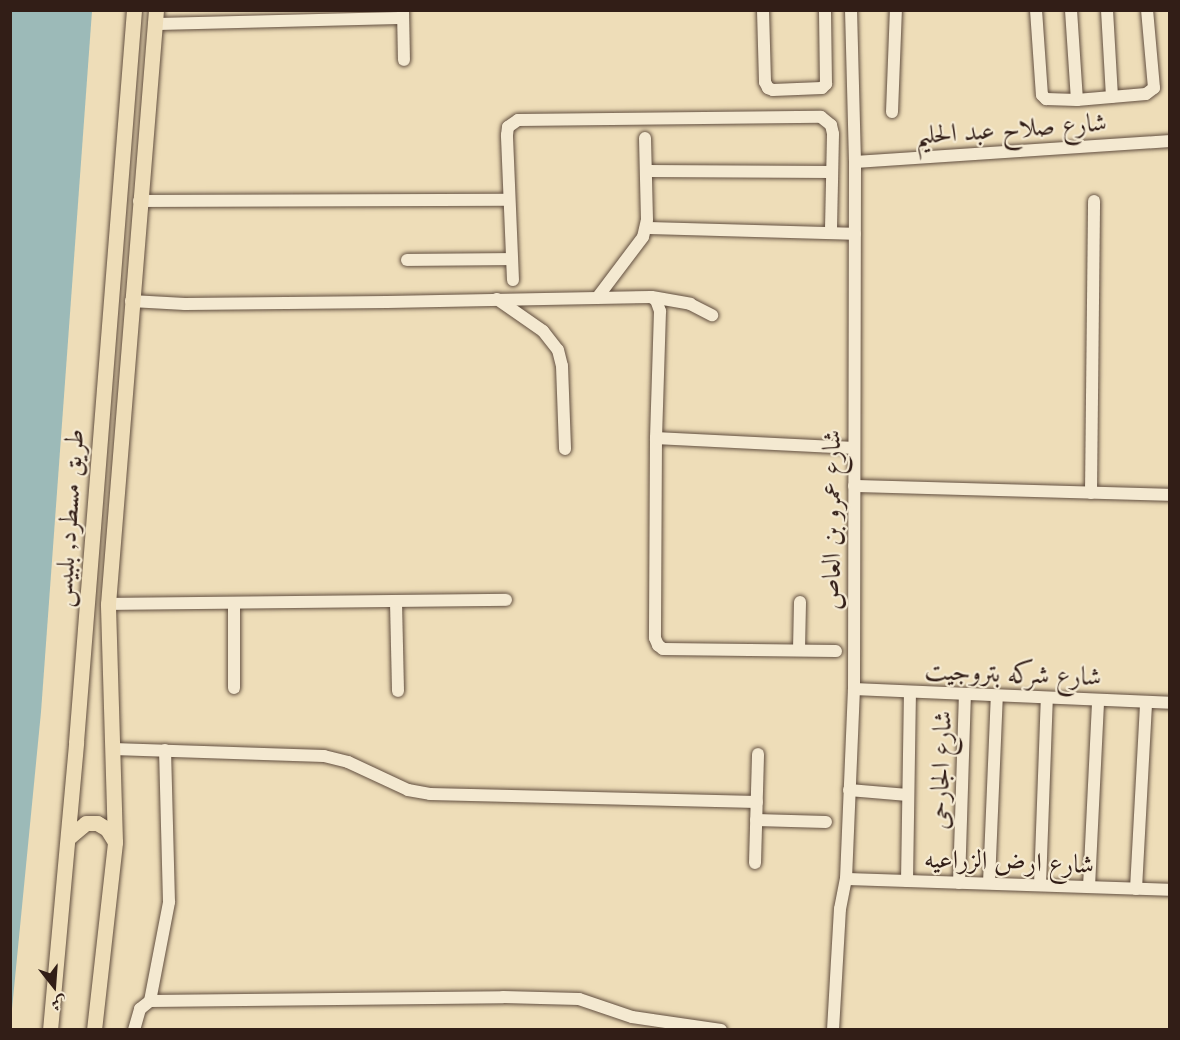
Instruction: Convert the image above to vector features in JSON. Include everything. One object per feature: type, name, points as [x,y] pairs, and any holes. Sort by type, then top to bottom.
[{"type":"main road","name":"طريق مسطرد, بلبيس","points":[[50,1029],[68,838],[134,10]]},
{"type":"main road","name":"طريق مسطرد, بلبيس","points":[[94,1029],[115,843],[108,604],[155,17]]},
{"type":"main road","points":[[68,838],[86,823],[97,823],[107,830],[115,843]]},
{"type":"street","points":[[763,10],[765,82],[768,88],[773,90],[822,88],[826,84],[825,10]]},
{"type":"street","name":"شارع عمرو بن العاص","points":[[833,1029],[840,909],[846,879],[854,689],[855,162],[851,10]]},
{"type":"street","points":[[892,112],[896,10]]},
{"type":"street","points":[[1036,10],[1042,95],[1046,99],[1077,100],[1146,94],[1154,88],[1147,10]]},
{"type":"street","points":[[1071,10],[1077,100]]},
{"type":"street","points":[[1107,10],[1112,97]]},
{"type":"street","points":[[155,17],[403,14],[404,60]]},
{"type":"street","points":[[513,280],[507,131],[511,124],[522,119],[816,116],[825,119],[832,129],[831,233]]},
{"type":"street","points":[[597,298],[640,245],[646,228],[645,138]]},
{"type":"street","name":"شارع صلاح عبد الحليم","points":[[855,162],[1170,141]]},
{"type":"street","points":[[646,171],[832,172]]},
{"type":"street","points":[[140,201],[509,200]]},
{"type":"street","points":[[1091,493],[1095,201]]},
{"type":"street","points":[[646,228],[855,234]]},
{"type":"street","points":[[407,260],[512,259]]},
{"type":"street","points":[[131,301],[185,304],[651,297],[690,304],[712,315]]},
{"type":"street","points":[[651,297],[657,300],[660,311],[656,438],[655,638],[658,645],[663,649],[836,651]]},
{"type":"street","points":[[497,299],[543,331],[558,350],[561,366],[565,449]]},
{"type":"street","points":[[656,438],[854,448]]},
{"type":"street","points":[[854,486],[1170,495]]},
{"type":"street","points":[[108,604],[234,605],[506,600]]},
{"type":"street","points":[[396,602],[398,691]]},
{"type":"street","points":[[799,650],[801,602]]},
{"type":"street","points":[[234,605],[234,688]]},
{"type":"street","name":"شارع شركه بتروجيت","points":[[854,689],[1170,703]]},
{"type":"street","points":[[907,881],[910,692]]},
{"type":"street","name":"شارع الجارحى","points":[[959,883],[966,695]]},
{"type":"street","points":[[989,884],[997,696]]},
{"type":"street","points":[[1040,885],[1047,698]]},
{"type":"street","points":[[1089,887],[1098,700]]},
{"type":"street","points":[[1136,888],[1146,702]]},
{"type":"street","points":[[113,749],[324,756],[348,762],[408,790],[430,794],[757,802]]},
{"type":"street","points":[[150,1001],[168,902],[165,750]]},
{"type":"street","points":[[755,863],[758,754]]},
{"type":"street","points":[[849,790],[908,795]]},
{"type":"street","points":[[756,820],[826,822]]},
{"type":"street","name":"شارع ارض الزراعيه","points":[[846,879],[1170,890]]},
{"type":"street","points":[[134,1029],[140,1009],[150,1001],[563,998],[579,999],[632,1017],[721,1029]]},
{"type":"water","points":[[11,10],[92,11],[41,712],[11,1019]]}]
